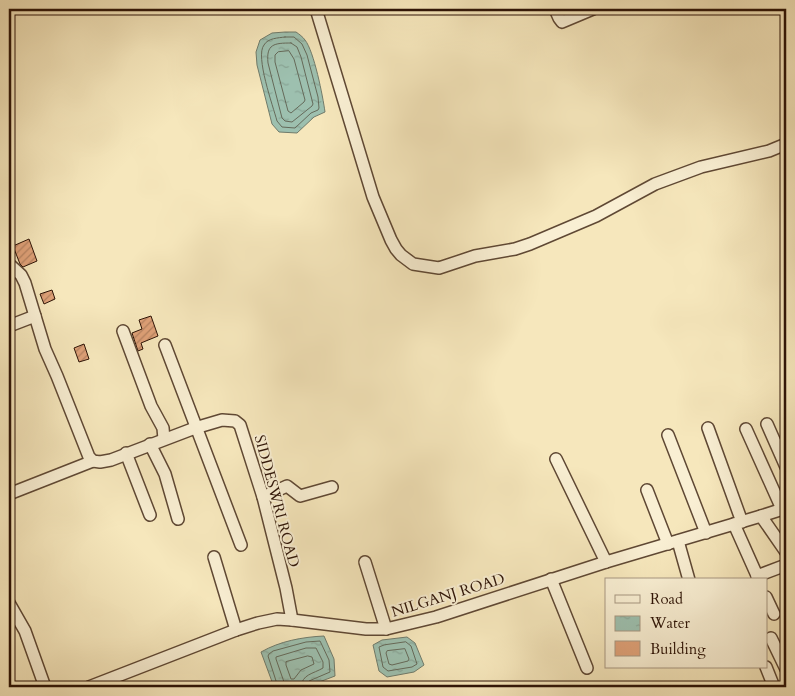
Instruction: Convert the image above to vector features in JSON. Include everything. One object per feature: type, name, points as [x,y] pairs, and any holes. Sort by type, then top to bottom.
[{"type":"street","points":[[316,9],[373,198],[396,249],[401,256],[413,264],[439,268],[475,256],[530,244],[596,216],[654,184],[702,167],[769,151],[786,144]]},
{"type":"street","points":[[556,9],[562,22],[593,9]]},
{"type":"street","points":[[9,264],[21,275],[25,283],[45,350],[58,376],[89,457],[93,461]]},
{"type":"street","points":[[9,326],[35,316]]},
{"type":"street","points":[[123,331],[151,406],[163,428],[164,439]]},
{"type":"street","points":[[165,345],[241,545]]},
{"type":"street","name":"SIDDESWRI ROAD","points":[[9,494],[93,461],[110,460],[195,428],[222,420],[235,421],[240,425],[263,496],[292,620]]},
{"type":"street","points":[[767,424],[786,467]]},
{"type":"street","points":[[708,428],[738,523],[758,578],[786,565]]},
{"type":"street","points":[[746,429],[784,508]]},
{"type":"street","points":[[668,435],[706,533]]},
{"type":"street","points":[[150,444],[165,474],[178,519]]},
{"type":"street","points":[[126,453],[150,515]]},
{"type":"street","points":[[556,459],[606,562]]},
{"type":"street","points":[[263,496],[288,486],[300,496],[332,487]]},
{"type":"street","points":[[646,490],[673,542],[688,578]]},
{"type":"street","name":"NILGANJ ROAD","points":[[90,687],[258,623],[277,619],[366,629],[386,629],[436,617],[551,579],[784,508]]},
{"type":"street","points":[[761,516],[786,552]]},
{"type":"street","points":[[214,557],[236,630]]},
{"type":"street","points":[[365,562],[386,629]]},
{"type":"street","points":[[551,579],[586,668]]},
{"type":"street","points":[[768,601],[774,614]]},
{"type":"street","points":[[9,603],[23,627],[44,687]]},
{"type":"street","points":[[771,638],[786,669]]},
{"type":"street","points":[[766,668],[774,687]]},
{"type":"water","points":[[296,32],[303,38],[312,54],[325,112],[314,117],[297,133],[279,132],[272,124],[257,65],[256,52],[260,40],[272,33]]},
{"type":"water","points":[[324,636],[334,659],[335,676],[306,687],[274,687],[261,652],[292,640]]},
{"type":"water","points":[[407,637],[415,643],[424,665],[414,672],[387,677],[379,671],[373,645],[382,640]]},
{"type":"building","points":[[29,239],[37,261],[23,267],[13,246]]},
{"type":"building","points":[[52,290],[55,299],[44,304],[40,294]]},
{"type":"building","points":[[151,316],[158,336],[141,343],[143,349],[138,351],[132,333],[142,329],[139,320]]},
{"type":"building","points":[[84,344],[89,359],[79,362],[74,348]]}]
